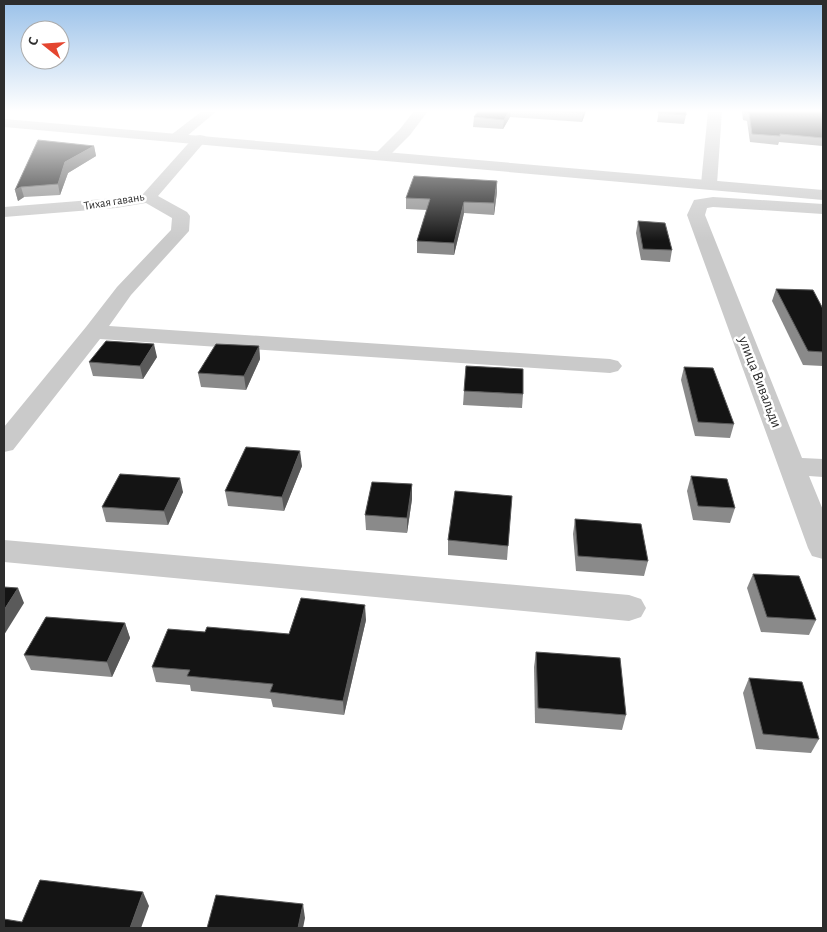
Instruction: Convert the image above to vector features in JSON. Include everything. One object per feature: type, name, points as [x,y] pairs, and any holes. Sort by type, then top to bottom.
[{"type":"street","name":"Тихая гавань","points":[[4,212],[116,203],[148,198],[187,154]]},
{"type":"street","points":[[376,154],[823,195]]},
{"type":"street","points":[[709,184],[711,154]]},
{"type":"street","points":[[4,444],[94,332],[124,291],[180,231],[181,216],[166,206],[148,198]]},
{"type":"street","name":"улица Вивальди","points":[[823,209],[713,202],[700,204],[696,215],[823,548]]},
{"type":"street","points":[[94,332],[610,366]]},
{"type":"street","points":[[792,466],[823,468]]},
{"type":"street","points":[[4,551],[629,608]]},
{"type":"building","points":[[31,154],[79,154],[65,162],[58,184],[21,187],[15,190]]},
{"type":"building","points":[[414,176],[497,181],[494,203],[464,202],[454,243],[417,241],[430,199],[406,198]]},
{"type":"building","points":[[638,221],[665,223],[672,250],[643,249]]},
{"type":"building","points":[[776,289],[813,290],[823,309],[823,352],[808,351]]},
{"type":"building","points":[[106,341],[154,344],[140,366],[89,362]]},
{"type":"building","points":[[216,344],[259,346],[244,376],[198,373]]},
{"type":"building","points":[[466,366],[523,369],[523,394],[464,391]]},
{"type":"building","points":[[684,367],[713,368],[734,424],[698,422]]},
{"type":"building","points":[[246,447],[300,451],[282,497],[225,491]]},
{"type":"building","points":[[120,474],[180,478],[164,511],[102,507]]},
{"type":"building","points":[[691,476],[727,479],[735,508],[698,506]]},
{"type":"building","points":[[372,482],[412,484],[407,518],[365,515]]},
{"type":"building","points":[[455,491],[512,496],[508,546],[448,540]]},
{"type":"building","points":[[575,519],[641,524],[648,561],[578,556]]},
{"type":"building","points":[[753,574],[799,576],[816,620],[767,617]]},
{"type":"building","points":[[4,587],[18,588],[4,610]]},
{"type":"building","points":[[301,598],[365,605],[343,701],[270,692],[273,684],[187,676],[190,670],[152,667],[168,629],[205,632],[207,627],[289,634]]},
{"type":"building","points":[[46,617],[125,623],[107,662],[24,655]]},
{"type":"building","points":[[536,652],[620,658],[626,715],[538,708]]},
{"type":"building","points":[[749,678],[802,682],[819,739],[763,734]]},
{"type":"building","points":[[40,880],[143,892],[130,928],[4,928],[4,919],[22,922]]},
{"type":"building","points":[[216,895],[303,904],[298,928],[207,928]]}]
